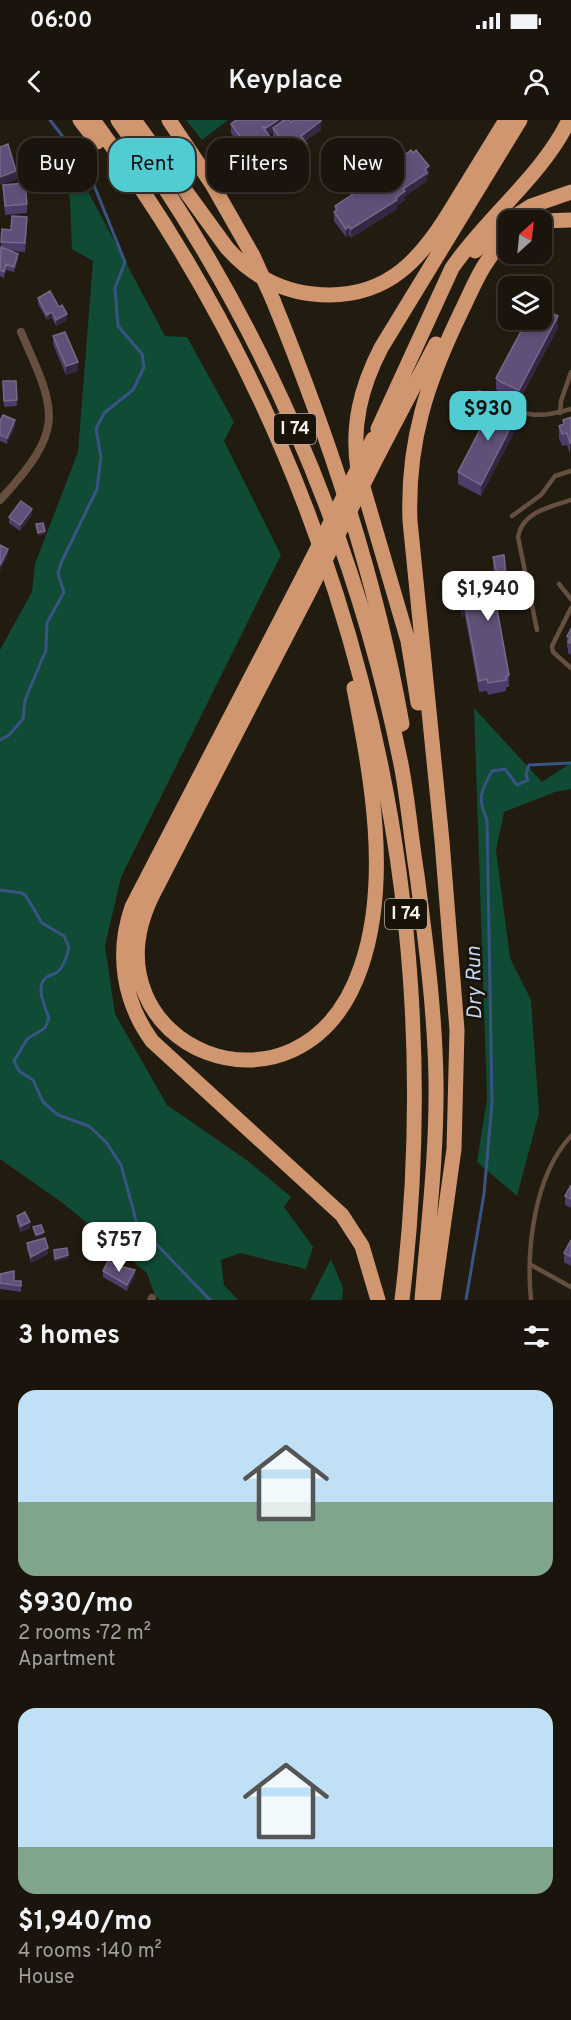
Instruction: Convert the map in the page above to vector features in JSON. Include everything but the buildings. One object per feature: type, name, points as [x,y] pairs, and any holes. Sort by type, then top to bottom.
[{"type":"highway","points":[[80,120],[190,267]]},
{"type":"highway","name":"I 74","points":[[93,120],[142,190],[190,267],[241,361],[290,467],[321,548],[351,638],[394,831],[412,972],[416,1052],[416,1142],[412,1213],[402,1300]]},
{"type":"highway","name":"I 74","points":[[118,120],[177,208],[219,277],[283,403],[329,512],[350,572],[381,678],[402,769],[434,1013],[436,1081],[434,1166],[422,1300]]},
{"type":"highway","points":[[134,120],[227,248],[245,266],[279,287],[303,293],[338,295],[367,289],[386,280],[421,255],[438,233],[506,120]]},
{"type":"highway","points":[[169,120],[212,184],[253,256],[273,300],[337,470],[371,578],[391,664],[404,734],[402,769]]},
{"type":"highway","points":[[454,970],[413,666],[358,470],[356,428],[361,394],[376,357],[519,120]]},
{"type":"highway","points":[[351,638],[350,668],[362,731],[377,859],[372,922],[361,968],[333,1019],[304,1044],[265,1059],[235,1060],[213,1056],[180,1038],[154,1009],[138,965],[140,925],[153,894],[310,590],[452,268],[467,247],[554,146],[569,120]]},
{"type":"highway","points":[[525,210],[571,192]]},
{"type":"highway","points":[[552,221],[571,220]]},
{"type":"highway","points":[[377,440],[460,270],[477,249],[498,231]]},
{"type":"highway","points":[[378,1300],[362,1246],[342,1215],[152,1041],[132,1005],[124,970],[123,944],[132,907],[304,575],[377,440],[472,276],[498,246]]},
{"type":"highway","points":[[433,1300],[454,1149],[457,1064],[454,970],[410,521],[410,477],[417,427],[432,375],[476,280],[498,248]]},
{"type":"street","points":[[0,500],[39,450],[50,420],[45,389],[21,332]]},
{"type":"lane","points":[[560,413],[561,401],[571,372]]},
{"type":"lane","points":[[479,392],[530,416],[545,417],[571,410]]},
{"type":"lane","points":[[512,516],[541,495],[555,476],[571,471]]},
{"type":"lane","points":[[537,630],[518,537],[519,529],[526,519],[540,510],[571,500]]},
{"type":"lane","points":[[559,584],[571,599]]},
{"type":"lane","points":[[571,608],[552,646],[553,652],[571,668]]},
{"type":"lane","points":[[531,1300],[531,1265],[536,1211],[553,1164],[571,1136]]},
{"type":"lane","points":[[531,1265],[571,1287]]},
{"type":"green space","points":[[186,120],[228,120],[202,140]]},
{"type":"green space","points":[[68,192],[88,192],[165,336],[187,337],[234,422],[224,441],[281,555],[121,877],[105,946],[115,1014],[167,1105],[248,1161],[291,1197],[284,1207],[313,1247],[306,1269],[240,1253],[221,1260],[224,1285],[238,1300],[160,1300],[155,1296],[147,1273],[64,1204],[0,1159],[0,650],[32,592],[35,564],[78,452],[93,261],[72,249]]},
{"type":"green space","points":[[474,708],[542,782],[571,763],[571,789],[555,792],[504,812],[496,850],[510,958],[531,1000],[539,1113],[517,1196],[477,1162],[487,1099]]},
{"type":"green space","points":[[331,1259],[343,1288],[342,1300],[310,1300]]},
{"type":"waterway","points":[[0,740],[9,735],[23,719],[25,700],[46,650],[47,623],[64,592],[58,574],[61,563],[97,489],[101,457],[96,429],[104,413],[133,390],[144,367],[142,354],[118,326],[115,288],[125,262],[87,168],[50,120]]},
{"type":"waterway","name":"Dry Run","points":[[466,1300],[484,1194],[492,1102],[487,820],[481,800],[485,784],[492,771],[505,769],[517,785],[528,780],[526,775],[529,765],[571,763]]},
{"type":"waterway","points":[[0,890],[22,893],[26,896],[42,923],[64,936],[69,947],[61,968],[47,977],[41,985],[49,1018],[45,1028],[27,1039],[14,1061],[19,1071],[33,1080],[43,1102],[58,1115],[89,1126],[106,1142],[121,1165],[137,1224],[210,1300]]}]
